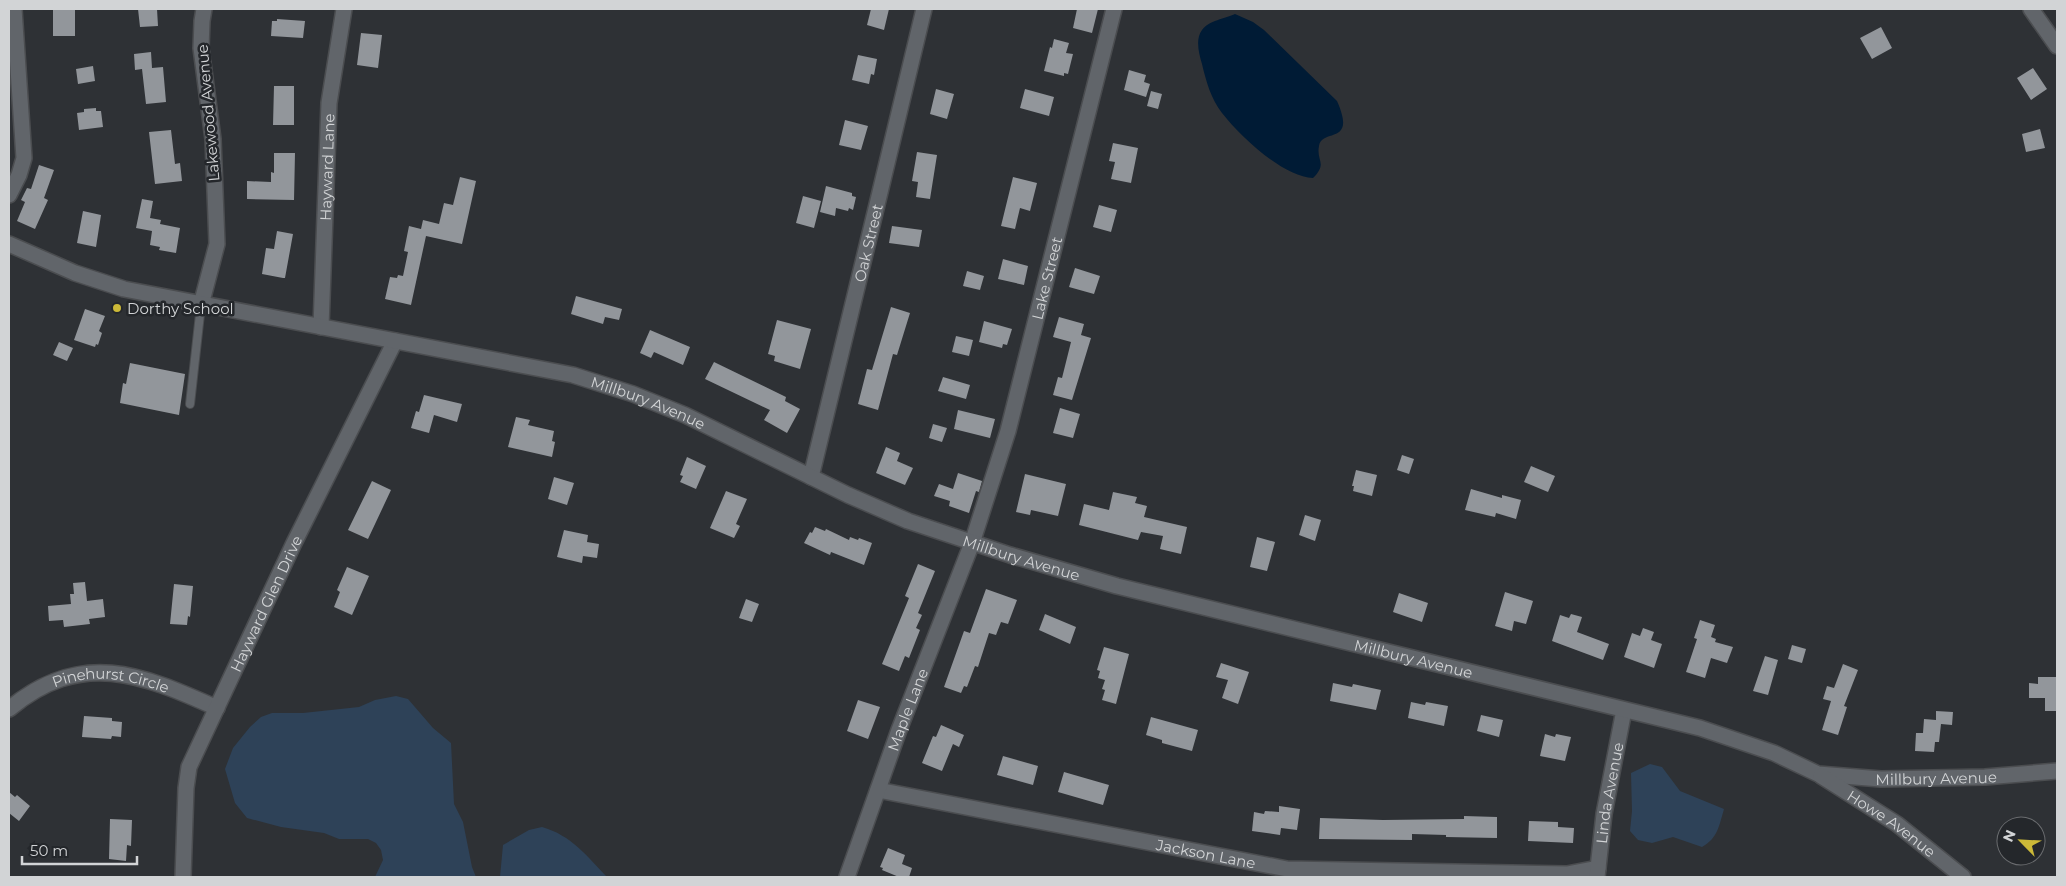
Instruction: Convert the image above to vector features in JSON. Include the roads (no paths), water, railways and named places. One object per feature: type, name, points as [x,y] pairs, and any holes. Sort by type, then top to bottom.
[{"type":"street","points":[[9,195],[19,175],[24,158],[14,9]]},
{"type":"street","name":"Lakewood Avenue","points":[[202,305],[217,244],[213,139],[201,48],[204,9]]},
{"type":"street","name":"Hayward Lane","points":[[321,327],[329,103],[344,9]]},
{"type":"street","name":"Oak Street","points":[[811,477],[862,274],[877,201],[924,9]]},
{"type":"street","name":"Lake Street","points":[[972,543],[1008,431],[1114,9]]},
{"type":"street","points":[[2031,9],[2057,46]]},
{"type":"street","points":[[9,108],[23,121]]},
{"type":"street","name":"Millbury Avenue","points":[[9,244],[75,274],[124,289],[573,375],[633,394],[730,436],[811,477],[908,521],[972,543],[1117,586],[1700,728],[1774,753],[1818,774],[1881,779],[1985,777],[2057,771]]},
{"type":"street","name":"Hayward Glen Drive","points":[[183,877],[186,788],[189,768],[294,543],[395,340]]},
{"type":"street","name":"Maple Lane","points":[[847,877],[899,730],[972,543]]},
{"type":"street","name":"Pinehurst Circle","points":[[9,709],[40,687],[57,680],[94,672],[120,672],[141,677],[168,686],[217,708]]},
{"type":"street","name":"Linda Avenue","points":[[1598,873],[1604,814],[1624,710]]},
{"type":"street","name":"Howe Avenue","points":[[1818,774],[1897,824],[1963,877]]},
{"type":"street","name":"Jackson Lane","points":[[878,790],[1287,869],[1598,873]]},
{"type":"lane","points":[[190,404],[202,305]]},
{"type":"place","name":"Dorthy School","points":[[117,308]]}]
